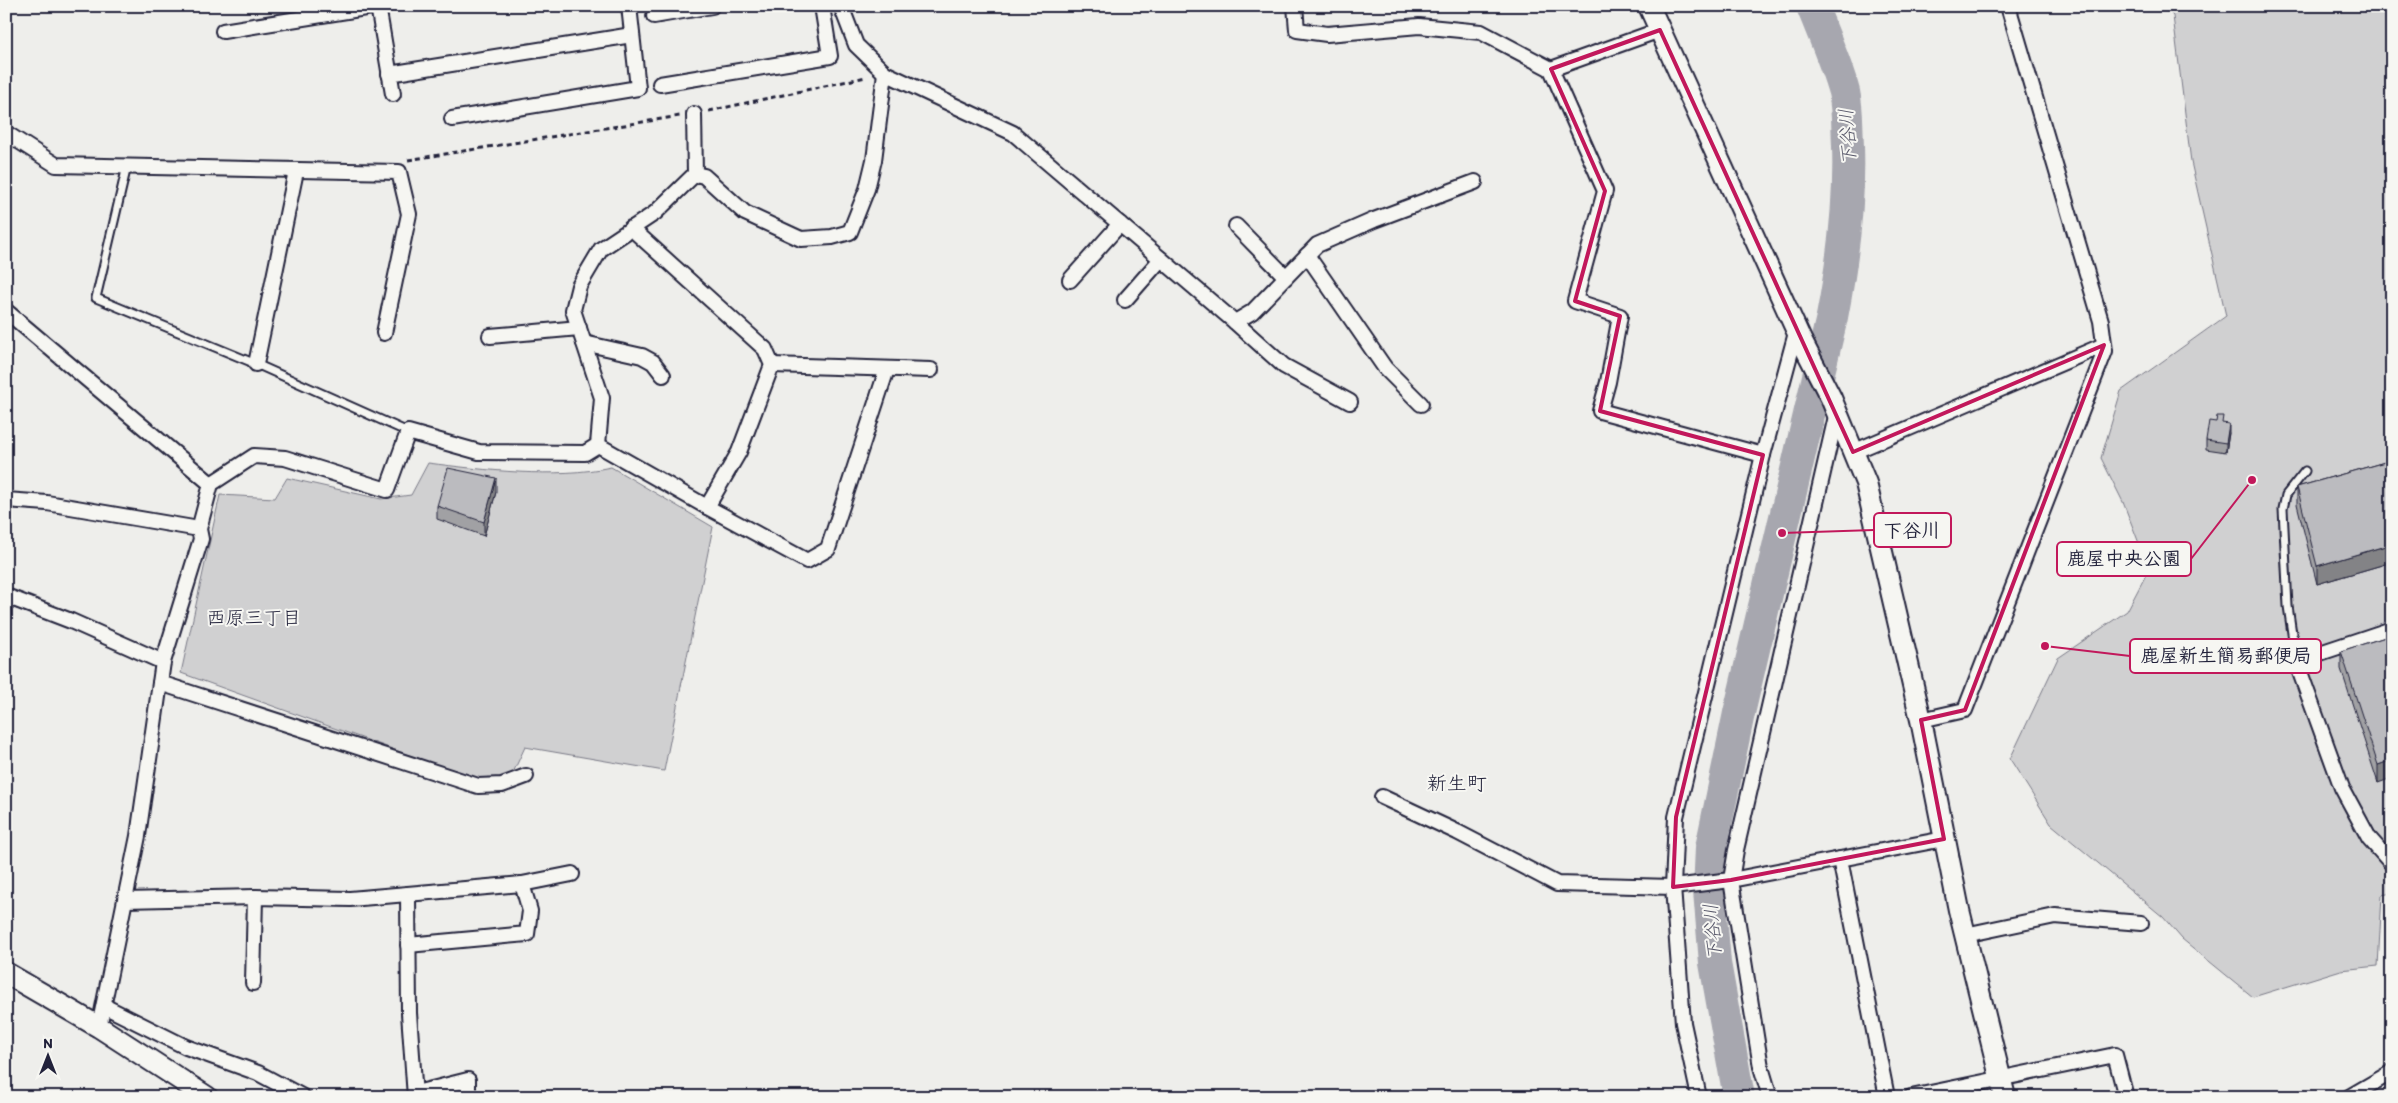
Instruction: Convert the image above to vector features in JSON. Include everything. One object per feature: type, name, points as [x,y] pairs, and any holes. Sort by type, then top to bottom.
[{"type":"street","points":[[223,31],[378,6],[392,94]]},
{"type":"street","points":[[452,119],[638,88],[629,6]]},
{"type":"street","points":[[654,16],[712,6]]},
{"type":"street","points":[[660,84],[830,56],[822,6]]},
{"type":"street","points":[[841,6],[856,45],[885,73],[1013,132],[1284,366],[1350,402]]},
{"type":"street","points":[[1295,6],[1298,30],[1327,34],[1419,26],[1481,32],[1551,69],[1605,191],[1575,301],[1620,316],[1608,382],[1600,411],[1763,456]]},
{"type":"street","points":[[1649,6],[1799,334],[1834,405],[1866,483],[1921,720],[1965,935],[2002,1088]]},
{"type":"street","points":[[1921,720],[1965,710],[2105,351],[2100,321],[2008,6]]},
{"type":"street","points":[[1551,69],[1660,30]]},
{"type":"street","points":[[389,74],[632,35]]},
{"type":"street","points":[[695,174],[704,176],[746,213],[801,239],[832,237],[850,232],[867,189],[874,160],[885,73]]},
{"type":"street","points":[[598,445],[602,398],[573,310],[578,286],[601,248],[656,213],[695,174],[694,114]]},
{"type":"street","points":[[6,133],[56,165],[400,172],[409,214],[384,333]]},
{"type":"street","points":[[256,364],[296,170]]},
{"type":"street","points":[[1235,322],[1252,312],[1318,245],[1476,182]]},
{"type":"street","points":[[1070,280],[1120,224]]},
{"type":"street","points":[[1236,226],[1286,277]]},
{"type":"street","points":[[631,228],[765,349],[772,366],[739,452],[707,508]]},
{"type":"street","points":[[1308,255],[1385,368],[1421,404]]},
{"type":"street","points":[[1125,300],[1161,259]]},
{"type":"street","points":[[6,311],[211,484]]},
{"type":"street","points":[[490,336],[579,328]]},
{"type":"street","points":[[1699,1097],[1683,1023],[1673,887],[1676,817],[1763,456],[1799,334]]},
{"type":"street","points":[[584,343],[642,356],[653,362],[663,375]]},
{"type":"street","points":[[1853,452],[2104,345]]},
{"type":"street","points":[[772,366],[931,370]]},
{"type":"street","points":[[598,445],[707,508],[807,561],[828,549],[886,369]]},
{"type":"street","points":[[1770,1097],[1762,1068],[1732,880],[1738,840],[1834,405]]},
{"type":"street","points":[[99,1027],[138,836],[163,662],[201,540],[199,529],[211,484],[254,456],[285,458],[387,490],[408,432],[479,452],[585,453],[598,445]]},
{"type":"street","points":[[6,500],[47,503],[199,529]]},
{"type":"street","points":[[6,596],[71,621],[163,662]]},
{"type":"street","points":[[2392,629],[2296,661],[2342,788],[2369,838],[2392,864]]},
{"type":"street","points":[[160,683],[478,786],[502,785],[526,776]]},
{"type":"street","points":[[1382,798],[1457,832],[1556,884],[1673,887],[1732,880],[1944,839]]},
{"type":"street","points":[[1840,859],[1887,1097]]},
{"type":"street","points":[[125,900],[255,897],[350,899],[522,884],[572,874]]},
{"type":"street","points":[[408,945],[528,934],[530,911],[522,884]]},
{"type":"street","points":[[408,894],[409,1013],[416,1095],[468,1080],[468,1097]]},
{"type":"street","points":[[253,982],[255,897]]},
{"type":"street","points":[[1965,935],[2055,916],[2141,923]]},
{"type":"street","points":[[6,973],[99,1027],[206,1097]]},
{"type":"street","points":[[104,1006],[186,1047],[258,1073],[303,1097]]},
{"type":"street","points":[[1911,1097],[2002,1088],[2115,1056],[2126,1097]]},
{"type":"street","points":[[2349,1097],[2392,1072]]},
{"type":"lane","points":[[127,165],[96,298],[256,364],[408,432]]},
{"type":"lane","points":[[2296,661],[2288,606],[2283,509],[2286,495],[2306,471]]},
{"type":"path","points":[[400,172],[405,160],[694,114],[885,73]]},
{"type":"highlighted area","points":[[1660,30],[1853,452],[2104,345],[1965,710],[1921,720],[1944,839],[1731,880],[1673,887],[1676,817],[1763,455],[1600,411],[1620,316],[1575,301],[1605,191],[1551,69]]},
{"type":"shaded area","points":[[2165,6],[2392,6],[2392,893],[2382,895],[2378,966],[2341,970],[2253,997],[2182,939],[2163,917],[2051,824],[2010,759],[2058,658],[2127,611],[2149,569],[2123,502],[2101,458],[2121,391],[2226,316],[2191,162],[2173,16]]},
{"type":"shaded area","points":[[428,463],[496,471],[544,473],[590,471],[611,467],[713,527],[664,771],[525,747],[511,777],[484,782],[181,673],[220,495],[275,498],[287,478],[381,499],[411,495]]},
{"type":"building","points":[[2217,416],[2223,416],[2222,423],[2229,424],[2226,443],[2206,440],[2209,421],[2216,422]]},
{"type":"building","points":[[2392,460],[2392,544],[2317,566],[2297,487]]},
{"type":"building","points":[[448,468],[496,478],[484,522],[437,506]]},
{"type":"building","points":[[2392,635],[2392,760],[2378,765],[2341,651]]},
{"type":"waterway","name":"下谷川","points":[[1739,1097],[1715,963],[1709,891],[1711,848],[1739,713],[1832,317],[1847,211],[1847,119],[1844,92],[1812,6]]},
{"type":"place","name":"鹿屋中央公園","points":[[2252,480]]},
{"type":"place","name":"下谷川","points":[[1782,533]]},
{"type":"place","name":"鹿屋新生簡易郵便局","points":[[2045,646]]},
{"type":"district","name":"西原三丁目","points":[[254,617]]},
{"type":"district","name":"新生町","points":[[1457,783]]}]
